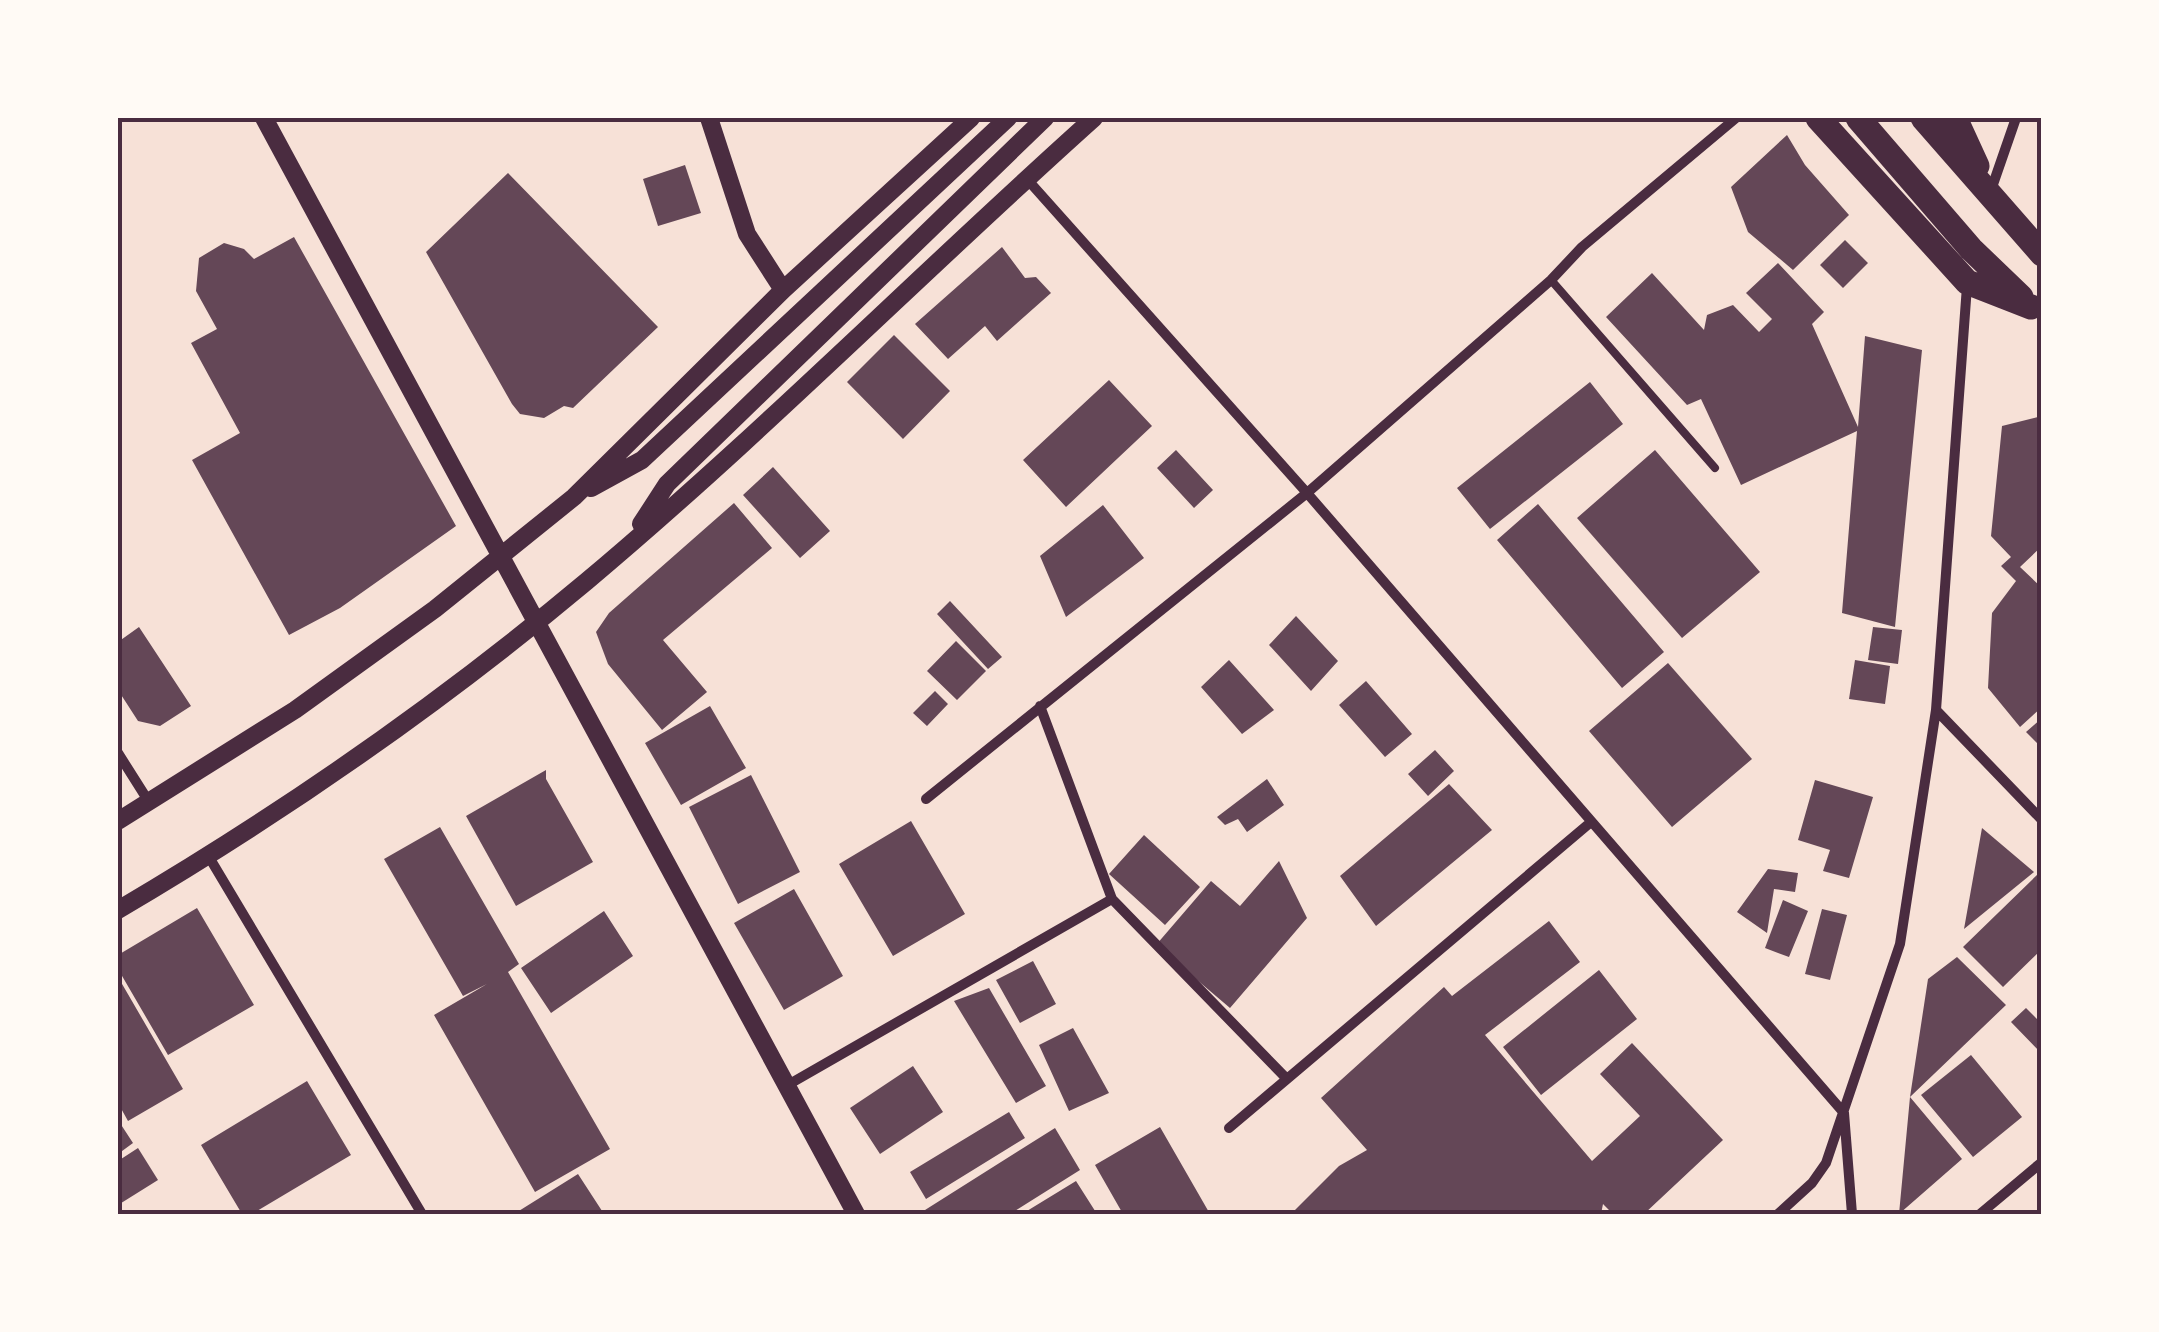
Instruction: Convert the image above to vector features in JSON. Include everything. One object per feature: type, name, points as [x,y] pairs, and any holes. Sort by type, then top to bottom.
[{"type":"main road","points":[[1818,118],[1967,282],[2036,312]]},
{"type":"main road","points":[[1858,118],[1971,249],[2036,312]]},
{"type":"main road","points":[[1923,118],[2042,254]]},
{"type":"main road","points":[[1954,118],[1990,194]]},
{"type":"street","points":[[264,118],[856,1214]]},
{"type":"street","points":[[708,118],[747,234],[783,290]]},
{"type":"street","points":[[118,821],[295,710],[574,497],[783,290],[972,118]]},
{"type":"street","points":[[574,497],[642,460],[1008,118]]},
{"type":"street","points":[[625,548],[667,484],[1045,118]]},
{"type":"street","points":[[118,910],[348,765],[535,622],[625,548],[1094,118]]},
{"type":"street","points":[[926,800],[1307,493],[1551,280],[1582,247],[1736,118]]},
{"type":"street","points":[[1990,194],[2016,118]]},
{"type":"street","points":[[1026,178],[1307,493],[1844,1113],[1852,1214]]},
{"type":"street","points":[[1778,1214],[1812,1183],[1826,1162],[1900,944],[1936,710],[1968,323],[1967,282]]},
{"type":"street","points":[[1040,706],[1112,899],[1285,1078]]},
{"type":"street","points":[[1936,710],[2042,820]]},
{"type":"street","points":[[118,753],[149,803]]},
{"type":"street","points":[[1229,1128],[1591,822]]},
{"type":"street","points":[[209,856],[422,1214]]},
{"type":"street","points":[[786,1086],[1112,899]]},
{"type":"street","points":[[1980,1214],[2042,1162]]},
{"type":"lane","points":[[1551,280],[1716,468]]},
{"type":"building","points":[[1787,135],[1805,165],[1849,215],[1793,270],[1748,232],[1731,187]]},
{"type":"building","points":[[685,165],[701,213],[658,226],[643,179]]},
{"type":"building","points":[[508,173],[658,327],[573,408],[564,406],[544,418],[520,414],[512,404],[426,252]]},
{"type":"building","points":[[294,237],[456,526],[340,608],[289,635],[192,460],[240,433],[191,343],[217,329],[196,291],[199,258],[224,243],[244,249],[254,259]]},
{"type":"building","points":[[1845,240],[1868,263],[1843,288],[1820,265]]},
{"type":"building","points":[[1002,247],[1025,278],[1036,277],[1051,293],[997,341],[985,326],[948,359],[915,324]]},
{"type":"building","points":[[1778,263],[1824,312],[1812,324],[1858,427],[1865,336],[1922,350],[1895,627],[1842,613],[1857,431],[1741,485],[1701,399],[1687,405],[1606,317],[1652,273],[1704,330],[1707,315],[1733,305],[1759,332],[1772,319],[1746,293]]},
{"type":"building","points":[[894,335],[950,391],[903,439],[847,382]]},
{"type":"building","points":[[1109,380],[1152,426],[1066,507],[1023,460]]},
{"type":"building","points":[[1590,382],[1623,424],[1490,529],[1457,488]]},
{"type":"building","points":[[2042,416],[2042,546],[2020,567],[2042,588],[2042,707],[2020,727],[1988,688],[1992,613],[2016,581],[2001,566],[2011,557],[1991,536],[2002,426]]},
{"type":"building","points":[[1176,450],[1213,490],[1194,508],[1157,468]]},
{"type":"building","points":[[1655,450],[1760,572],[1682,638],[1577,518]]},
{"type":"building","points":[[773,467],[830,531],[800,558],[743,495]]},
{"type":"building","points":[[734,503],[772,548],[663,640],[707,692],[662,730],[608,664],[596,632],[609,613]]},
{"type":"building","points":[[1538,504],[1664,652],[1622,688],[1497,540]]},
{"type":"building","points":[[1103,505],[1144,558],[1066,617],[1040,556]]},
{"type":"building","points":[[950,601],[1002,657],[988,669],[937,614]]},
{"type":"building","points":[[1296,616],[1338,661],[1311,691],[1269,645]]},
{"type":"building","points":[[139,627],[191,706],[160,726],[138,721],[118,690],[118,642]]},
{"type":"building","points":[[1873,627],[1902,630],[1898,664],[1868,660]]},
{"type":"building","points":[[956,641],[986,671],[957,700],[927,671]]},
{"type":"building","points":[[1229,660],[1274,710],[1242,734],[1201,687]]},
{"type":"building","points":[[1855,660],[1890,666],[1885,704],[1849,699]]},
{"type":"building","points":[[1668,663],[1752,759],[1672,827],[1589,731]]},
{"type":"building","points":[[1366,681],[1412,734],[1385,757],[1339,705]]},
{"type":"building","points":[[935,691],[948,704],[927,726],[913,713]]},
{"type":"building","points":[[710,706],[746,768],[681,805],[645,743]]},
{"type":"building","points":[[2042,718],[2042,748],[2026,732]]},
{"type":"building","points":[[1435,750],[1454,771],[1428,796],[1408,774]]},
{"type":"building","points":[[546,770],[546,779],[593,862],[516,906],[466,816]]},
{"type":"building","points":[[751,775],[800,872],[738,904],[689,807]]},
{"type":"building","points":[[1267,779],[1284,805],[1247,832],[1238,819],[1225,825],[1217,817]]},
{"type":"building","points":[[1815,780],[1873,797],[1849,878],[1823,871],[1830,850],[1798,840]]},
{"type":"building","points":[[1449,784],[1492,830],[1376,926],[1340,876]]},
{"type":"building","points":[[911,821],[965,914],[893,956],[839,864]]},
{"type":"building","points":[[440,827],[519,964],[508,972],[610,1149],[535,1192],[434,1015],[487,984],[463,996],[384,859]]},
{"type":"building","points":[[1982,828],[2034,872],[1964,929]]},
{"type":"building","points":[[1144,835],[1200,887],[1165,925],[1109,874]]},
{"type":"building","points":[[1279,861],[1307,918],[1230,1008],[1156,945],[1211,881],[1240,906]]},
{"type":"building","points":[[1768,869],[1798,873],[1795,892],[1774,889],[1767,933],[1737,912]]},
{"type":"building","points":[[2038,874],[2042,878],[2042,949],[2003,987],[1963,947]]},
{"type":"building","points":[[794,889],[843,976],[784,1010],[734,923]]},
{"type":"building","points":[[1783,900],[1808,911],[1789,957],[1765,948]]},
{"type":"building","points":[[197,908],[254,1005],[168,1055],[118,969],[118,955]]},
{"type":"building","points":[[1822,909],[1847,915],[1830,980],[1805,974]]},
{"type":"building","points":[[604,911],[633,956],[551,1013],[521,968]]},
{"type":"building","points":[[1549,921],[1580,962],[1485,1035],[1592,1161],[1640,1116],[1600,1074],[1632,1043],[1723,1140],[1644,1214],[1613,1214],[1603,1204],[1601,1214],[1291,1214],[1339,1166],[1367,1150],[1321,1098],[1444,987],[1452,996]]},
{"type":"building","points":[[1957,957],[2006,1005],[1910,1097],[1928,979]]},
{"type":"building","points":[[1033,961],[1056,1004],[1020,1023],[996,980]]},
{"type":"building","points":[[1599,970],[1637,1019],[1541,1095],[1503,1047]]},
{"type":"building","points":[[118,977],[183,1089],[128,1121],[118,1103]]},
{"type":"building","points":[[989,988],[1046,1086],[1016,1103],[954,1001]]},
{"type":"building","points":[[2026,1008],[2039,1021],[2042,1019],[2042,1054],[2011,1022]]},
{"type":"building","points":[[1073,1028],[1109,1093],[1069,1111],[1039,1045]]},
{"type":"building","points":[[1971,1055],[2022,1117],[1973,1157],[1921,1095]]},
{"type":"building","points":[[913,1066],[943,1112],[880,1154],[850,1108]]},
{"type":"building","points":[[307,1081],[351,1155],[252,1214],[242,1214],[201,1145]]},
{"type":"building","points":[[1910,1097],[1962,1159],[1899,1214]]},
{"type":"building","points":[[1009,1112],[1025,1138],[926,1199],[910,1172]]},
{"type":"building","points":[[118,1120],[133,1143],[118,1154]]},
{"type":"building","points":[[1160,1127],[1210,1214],[1123,1214],[1095,1165]]},
{"type":"building","points":[[1055,1128],[1080,1170],[1010,1214],[928,1214],[925,1210]]},
{"type":"building","points":[[138,1148],[158,1180],[118,1205],[118,1161]]},
{"type":"building","points":[[578,1174],[604,1214],[514,1214]]},
{"type":"building","points":[[1076,1181],[1097,1214],[1022,1214]]}]
